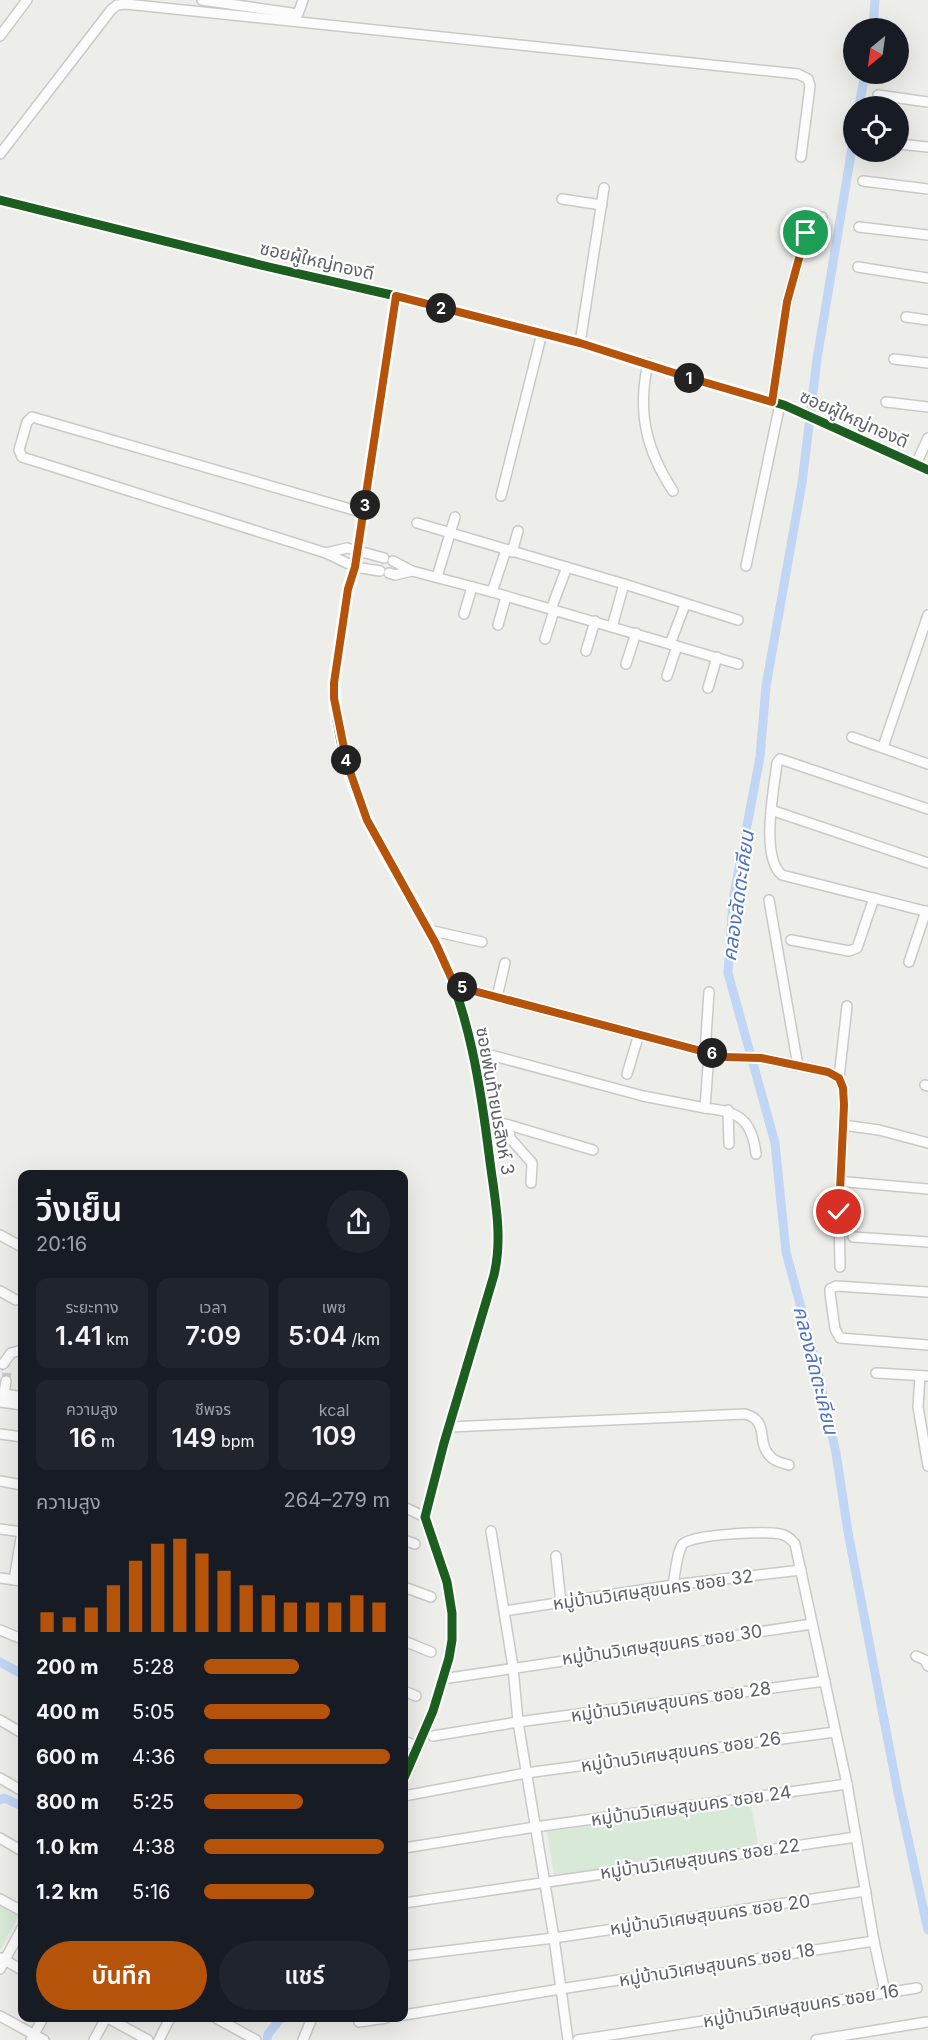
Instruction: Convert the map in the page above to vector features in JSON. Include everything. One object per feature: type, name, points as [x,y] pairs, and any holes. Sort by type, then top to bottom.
[{"type":"street","points":[[0,36],[27,0]]},
{"type":"street","points":[[202,0],[298,14],[303,0]]},
{"type":"street","points":[[0,154],[111,10],[117,5],[126,4],[798,74],[808,79],[810,86],[801,157]]},
{"type":"street","points":[[878,95],[928,102]]},
{"type":"street","points":[[909,145],[928,147]]},
{"type":"street","points":[[863,181],[928,189]]},
{"type":"street","points":[[580,343],[604,188]]},
{"type":"street","points":[[562,199],[602,205]]},
{"type":"street","name":"ซอยผู้ใหญ่ทองดี","points":[[0,200],[580,343],[779,404],[928,470]]},
{"type":"street","points":[[746,566],[779,404],[787,302],[805,236],[815,234],[822,217]]},
{"type":"street","points":[[859,227],[928,235]]},
{"type":"street","points":[[858,267],[928,278]]},
{"type":"street","name":"ซอยพันท้ายนรสิงห์ 3","points":[[396,296],[358,551],[348,589],[334,683],[334,698],[347,763],[367,820],[429,930],[455,986],[472,1050],[485,1118],[499,1225],[498,1255],[425,1517]]},
{"type":"street","points":[[906,317],[928,320]]},
{"type":"street","points":[[501,496],[542,333]]},
{"type":"street","points":[[894,359],[928,363]]},
{"type":"street","points":[[648,363],[643,386],[646,436],[658,467],[673,491]]},
{"type":"street","points":[[886,402],[928,407]]},
{"type":"street","points":[[364,513],[32,417],[28,419],[19,450],[22,457],[326,554],[355,567],[396,574],[412,572]]},
{"type":"street","points":[[916,464],[928,438]]},
{"type":"street","points":[[437,577],[455,517]]},
{"type":"street","points":[[417,523],[738,620]]},
{"type":"street","points":[[492,592],[518,531]]},
{"type":"street","points":[[326,554],[347,548],[389,560],[412,572],[472,586],[738,664]]},
{"type":"street","points":[[545,639],[567,567]]},
{"type":"street","points":[[612,627],[624,584]]},
{"type":"street","points":[[464,614],[472,586]]},
{"type":"street","points":[[498,625],[506,597]]},
{"type":"street","points":[[667,676],[673,645],[685,605]]},
{"type":"street","points":[[883,747],[928,615]]},
{"type":"street","points":[[586,651],[595,621]]},
{"type":"street","points":[[626,664],[636,633]]},
{"type":"street","points":[[708,688],[717,657]]},
{"type":"street","points":[[852,737],[928,764]]},
{"type":"street","points":[[909,962],[927,911],[788,878],[777,871],[773,863],[770,840],[777,763],[780,759],[928,809]]},
{"type":"street","points":[[771,810],[928,862]]},
{"type":"street","points":[[791,940],[849,951],[857,948],[874,898]]},
{"type":"street","points":[[769,900],[798,1066]]},
{"type":"street","points":[[429,930],[482,942]]},
{"type":"street","points":[[497,997],[505,963]]},
{"type":"street","points":[[455,986],[707,1052],[733,1057],[761,1058],[828,1072],[839,1078]]},
{"type":"street","points":[[705,1108],[710,992]]},
{"type":"street","points":[[840,1267],[839,1212],[843,1088],[839,1078],[847,1006]]},
{"type":"street","points":[[627,1074],[639,1034]]},
{"type":"street","points":[[472,1050],[643,1095],[705,1108],[728,1110],[751,1130],[756,1154]]},
{"type":"street","points":[[728,1110],[729,1144]]},
{"type":"street","points":[[485,1118],[593,1150]]},
{"type":"street","points":[[508,1125],[510,1138],[532,1163],[531,1183]]},
{"type":"street","points":[[843,1125],[879,1130],[928,1143]]},
{"type":"street","points":[[847,1182],[928,1189]]},
{"type":"street","points":[[0,1235],[18,1244]]},
{"type":"street","points":[[853,1237],[928,1242]]},
{"type":"street","points":[[928,1292],[836,1286],[830,1289],[835,1329],[840,1338],[928,1345]]},
{"type":"street","points":[[0,1292],[16,1300]]},
{"type":"street","points":[[3,1364],[11,1353],[18,1351]]},
{"type":"street","points":[[876,1373],[924,1376],[918,1407],[928,1466]]},
{"type":"street","points":[[1,1396],[6,1381]]},
{"type":"street","points":[[1,1396],[18,1396]]},
{"type":"street","points":[[1,1396],[18,1403]]},
{"type":"street","points":[[449,1427],[745,1414],[753,1416],[760,1424],[764,1448],[768,1455],[774,1460],[789,1465]]},
{"type":"street","points":[[0,1434],[18,1436]]},
{"type":"street","points":[[0,1481],[18,1484]]},
{"type":"street","points":[[408,1509],[425,1517],[447,1582],[452,1613],[452,1640],[439,1695],[418,1747],[408,1758]]},
{"type":"street","points":[[0,1529],[18,1531]]},
{"type":"street","points":[[491,1531],[505,1611],[518,1722],[554,1938],[568,2040]]},
{"type":"street","points":[[673,1584],[680,1550],[684,1544],[697,1536],[782,1534],[795,1544],[847,1785],[885,1992]]},
{"type":"street","points":[[408,1541],[415,1544]]},
{"type":"street","points":[[556,1556],[561,1604]]},
{"type":"street","name":"หมู่บ้านวิเศษสุขนคร ซอย 32","points":[[505,1611],[561,1604],[673,1584],[801,1570]]},
{"type":"street","points":[[0,1578],[18,1581]]},
{"type":"street","points":[[408,1588],[431,1597]]},
{"type":"street","name":"หมู่บ้านวิเศษสุขนคร ซอย 30","points":[[449,1678],[812,1624]]},
{"type":"street","points":[[0,1630],[18,1637]]},
{"type":"street","points":[[408,1643],[431,1652]]},
{"type":"street","points":[[916,1656],[925,1660],[928,1666]]},
{"type":"street","name":"หมู่บ้านวิเศษสุขนคร ซอย 28","points":[[433,1736],[518,1722],[825,1681]]},
{"type":"street","points":[[408,1693],[416,1696]]},
{"type":"street","points":[[0,1720],[18,1731]]},
{"type":"street","name":"หมู่บ้านวิเศษสุขนคร ซอย 26","points":[[408,1795],[526,1773],[835,1732]]},
{"type":"street","points":[[408,1743],[418,1747]]},
{"type":"street","points":[[0,1778],[18,1789]]},
{"type":"street","name":"หมู่บ้านวิเศษสุขนคร ซอย 24","points":[[408,1847],[535,1827],[847,1785]]},
{"type":"street","name":"หมู่บ้านวิเศษสุขนคร ซอย 22","points":[[408,1902],[856,1837]]},
{"type":"street","points":[[1,1840],[18,1849]]},
{"type":"street","name":"หมู่บ้านวิเศษสุขนคร ซอย 20","points":[[408,1956],[554,1938],[866,1892]]},
{"type":"street","points":[[0,1899],[18,1909]]},
{"type":"street","points":[[18,1935],[2,1962],[18,1968]]},
{"type":"street","name":"หมู่บ้านวิเศษสุขนคร ซอย 18","points":[[408,2014],[874,1941]]},
{"type":"street","name":"หมู่บ้านวิเศษสุขนคร ซอย 16","points":[[578,2040],[917,1988]]},
{"type":"street","points":[[0,2016],[32,2037],[44,2040]]},
{"type":"street","points":[[32,2037],[41,2022]]},
{"type":"street","points":[[94,2040],[105,2022]]},
{"type":"street","points":[[114,2022],[148,2040]]},
{"type":"street","points":[[159,2040],[168,2022]]},
{"type":"street","points":[[223,2022],[256,2040]]},
{"type":"street","points":[[303,2040],[310,2022]]},
{"type":"street","points":[[816,2040],[927,2022]]},
{"type":"green space","points":[[750,1801],[759,1849],[555,1880],[547,1832]]},
{"type":"green space","points":[[0,1903],[18,1913],[18,1918],[0,1950]]},
{"type":"waterway","name":"คลองลัดตะเคียน","points":[[874,18],[875,0]]},
{"type":"waterway","name":"คลองลัดตะเคียน","points":[[861,96],[863,84]]},
{"type":"waterway","name":"คลองลัดตะเคียน","points":[[850,162],[817,359],[802,483],[766,686],[760,757],[733,900],[728,973],[775,1143],[786,1252],[816,1363],[836,1453],[848,1532],[898,1793],[928,1930]]},
{"type":"waterway","points":[[0,1662],[18,1672]]},
{"type":"waterway","points":[[0,1800],[4,1798],[18,1804]]},
{"type":"waterway","points":[[267,2040],[268,2034],[278,2022]]},
{"type":"tunnel","points":[[0,1366],[3,1364],[7,1371],[6,1381]]},
{"type":"cycle path","points":[[0,200],[580,343],[784,405],[928,470]]},
{"type":"cycle path","points":[[396,296],[355,567],[348,589],[334,683],[335,700],[344,752],[360,803],[384,852],[438,947],[449,972],[466,1025],[483,1107],[498,1233],[494,1275],[444,1443],[425,1517],[447,1582],[452,1613],[452,1640],[433,1711],[408,1769]]},
{"type":"route","points":[[806,233],[787,302],[772,402],[580,343],[396,296],[355,567],[348,589],[334,683],[334,698],[347,763],[367,820],[436,944],[455,986],[724,1057],[761,1058],[828,1072],[839,1078],[843,1088],[844,1105],[839,1212]]}]
